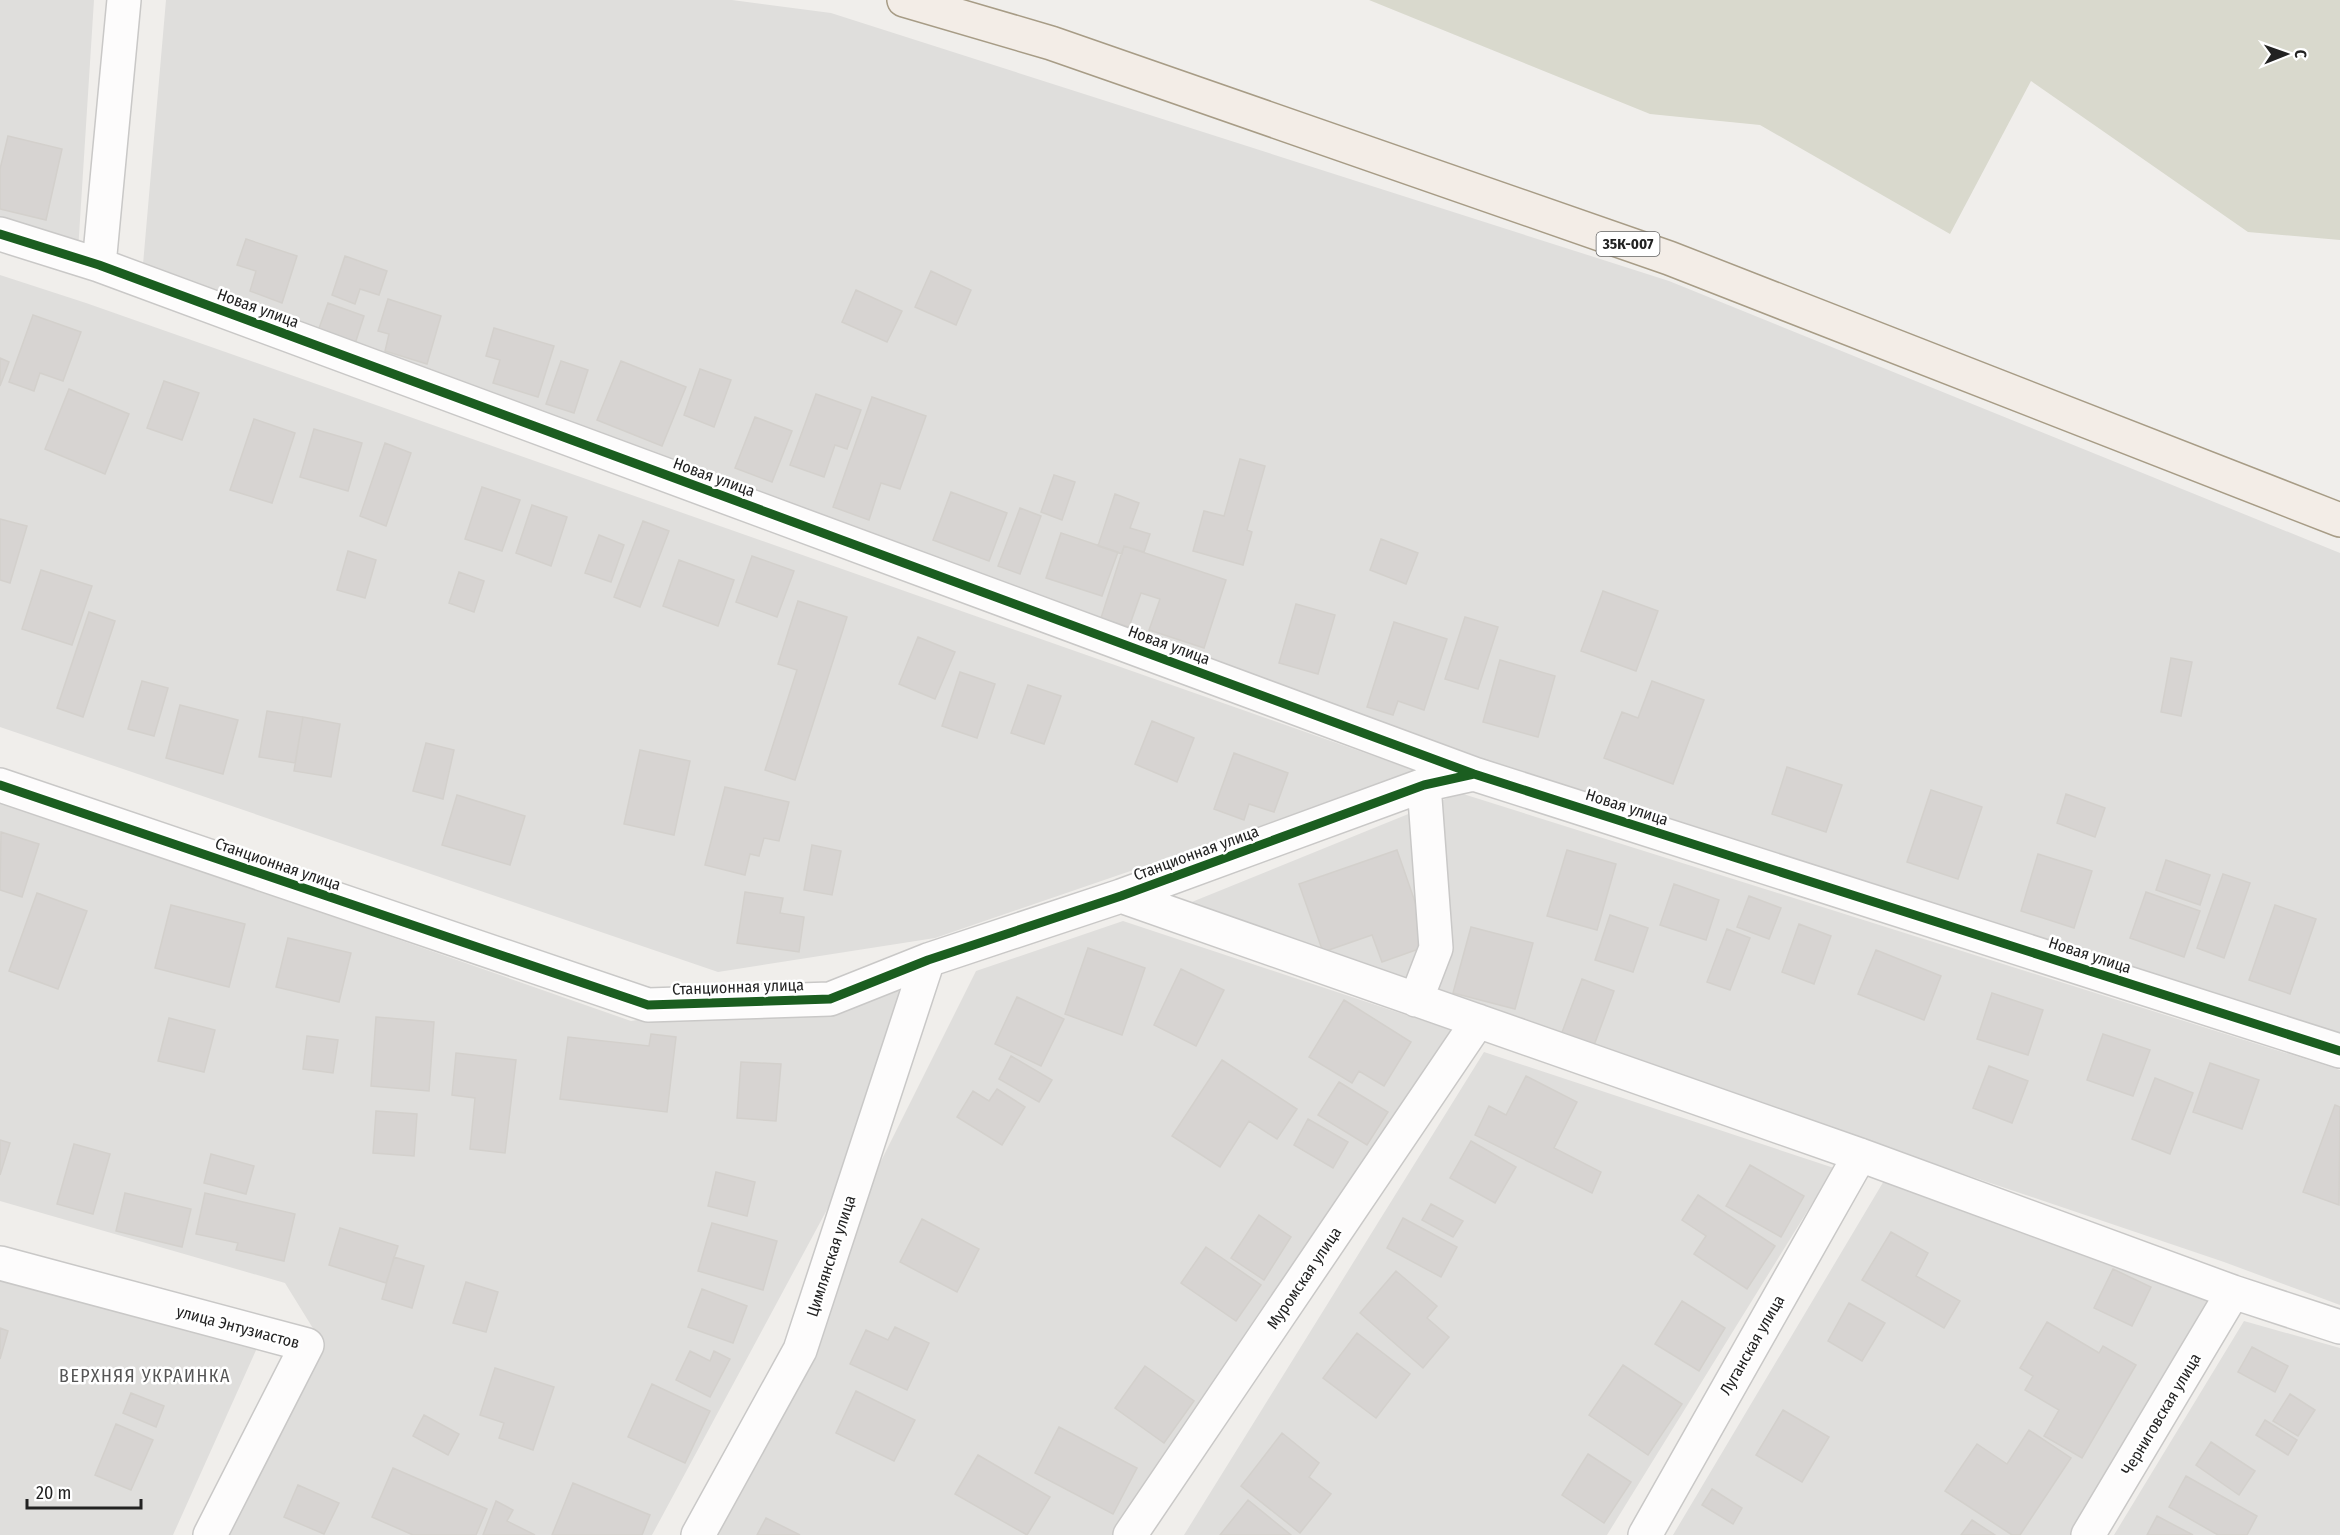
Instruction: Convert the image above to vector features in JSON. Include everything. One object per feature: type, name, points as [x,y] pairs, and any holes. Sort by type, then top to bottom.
[{"type":"main road","name":"35К-007","points":[[904,0],[1051,43],[1669,258],[2340,520]]},
{"type":"street","points":[[99,265],[124,0]]},
{"type":"street","name":"Новая улица","points":[[0,234],[99,265],[1474,774],[2340,1051]]},
{"type":"street","name":"Станционная улица","points":[[0,785],[648,1005],[830,999],[928,960],[1121,896],[1424,785],[1474,774]]},
{"type":"street","points":[[1416,1000],[1436,948],[1424,785]]},
{"type":"street","points":[[1121,896],[1860,1155],[2233,1292],[2340,1327]]},
{"type":"street","name":"Цимлянская улица","points":[[698,1535],[800,1350],[928,960]]},
{"type":"street","name":"Муромская улица","points":[[1130,1535],[1478,1021]]},
{"type":"street","name":"Луганская улица","points":[[1645,1535],[1860,1155]]},
{"type":"street","name":"улица Энтузиастов","points":[[0,1263],[307,1345],[210,1535]]},
{"type":"street","name":"Черниговская улица","points":[[2088,1535],[2233,1292]]},
{"type":"shaded area","points":[[0,0],[94,0],[78,251],[0,225]]},
{"type":"shaded area","points":[[166,0],[732,0],[831,13],[1669,281],[2340,553],[2340,1048],[1442,756],[142,276]]},
{"type":"shaded area","points":[[1369,0],[2340,0],[2340,240],[2248,232],[2031,81],[1950,234],[1760,125],[1650,114]]},
{"type":"shaded area","points":[[0,275],[86,303],[1419,772],[935,938],[718,972],[0,727]]},
{"type":"shaded area","points":[[1460,793],[2340,1070],[2340,1305],[2224,1262],[1177,908]]},
{"type":"shaded area","points":[[0,800],[631,1021],[907,976],[915,1046],[652,1535],[221,1535],[314,1330],[285,1283],[0,1201]]},
{"type":"shaded area","points":[[1123,921],[1451,1030],[1116,1535],[694,1535],[976,971]]},
{"type":"shaded area","points":[[1484,1052],[1834,1168],[1607,1535],[1184,1535]]},
{"type":"shaded area","points":[[1891,1169],[2221,1301],[2077,1535],[1673,1535]]},
{"type":"shaded area","points":[[0,1274],[257,1348],[173,1535],[0,1535]]},
{"type":"shaded area","points":[[2244,1321],[2340,1348],[2340,1535],[2114,1535]]},
{"type":"building","points":[[8,136],[62,149],[46,220],[0,209],[0,169]]},
{"type":"building","points":[[246,239],[297,256],[282,303],[250,291],[256,271],[237,265]]},
{"type":"building","points":[[345,256],[387,271],[379,295],[360,289],[355,304],[332,295]]},
{"type":"building","points":[[931,271],[971,290],[956,325],[915,307]]},
{"type":"building","points":[[856,290],[902,311],[887,342],[842,322]]},
{"type":"building","points":[[388,299],[441,316],[427,364],[385,351],[389,334],[378,331]]},
{"type":"building","points":[[328,303],[364,316],[354,347],[317,334]]},
{"type":"building","points":[[33,315],[81,332],[63,381],[40,373],[34,391],[9,382]]},
{"type":"building","points":[[494,328],[554,346],[538,397],[493,383],[500,360],[486,356]]},
{"type":"building","points":[[0,358],[9,362],[0,386]]},
{"type":"building","points":[[561,361],[588,370],[574,413],[546,404]]},
{"type":"building","points":[[621,361],[686,387],[662,446],[597,420]]},
{"type":"building","points":[[700,369],[731,380],[714,427],[684,415]]},
{"type":"building","points":[[164,381],[199,393],[182,440],[147,428]]},
{"type":"building","points":[[69,389],[129,414],[105,474],[45,449]]},
{"type":"building","points":[[816,394],[861,410],[847,449],[835,445],[824,477],[790,465]]},
{"type":"building","points":[[872,397],[926,416],[900,489],[881,483],[869,520],[833,507]]},
{"type":"building","points":[[755,417],[792,431],[772,482],[735,468]]},
{"type":"building","points":[[254,419],[295,433],[272,503],[230,490]]},
{"type":"building","points":[[314,429],[362,443],[348,491],[300,477]]},
{"type":"building","points":[[385,443],[411,453],[386,526],[360,516]]},
{"type":"building","points":[[1240,459],[1265,466],[1247,530],[1252,532],[1243,565],[1193,551],[1204,511],[1224,516]]},
{"type":"building","points":[[1054,475],[1075,482],[1062,520],[1041,512]]},
{"type":"building","points":[[482,487],[520,500],[502,551],[465,539]]},
{"type":"building","points":[[951,492],[1007,513],[989,561],[933,540]]},
{"type":"building","points":[[1115,494],[1139,503],[1130,528],[1150,534],[1144,552],[1124,546],[1122,554],[1098,546]]},
{"type":"building","points":[[532,505],[567,517],[551,566],[516,553]]},
{"type":"building","points":[[1020,508],[1041,516],[1020,574],[998,566]]},
{"type":"building","points":[[0,519],[27,526],[10,583],[0,580]]},
{"type":"building","points":[[643,521],[669,531],[640,607],[614,597]]},
{"type":"building","points":[[1061,533],[1118,552],[1102,596],[1046,578]]},
{"type":"building","points":[[599,535],[624,545],[611,582],[585,573]]},
{"type":"building","points":[[1381,539],[1418,553],[1406,584],[1370,570]]},
{"type":"building","points":[[1124,546],[1226,580],[1204,648],[1149,630],[1160,599],[1141,593],[1129,627],[1101,618]]},
{"type":"building","points":[[348,551],[376,560],[365,598],[337,590]]},
{"type":"building","points":[[752,556],[794,571],[777,617],[736,602]]},
{"type":"building","points":[[679,560],[734,580],[718,626],[663,606]]},
{"type":"building","points":[[41,570],[92,586],[72,645],[22,629]]},
{"type":"building","points":[[459,572],[484,581],[474,612],[449,603]]},
{"type":"building","points":[[1603,591],[1658,611],[1636,671],[1581,651]]},
{"type":"building","points":[[798,601],[847,617],[795,780],[765,770],[797,670],[778,664]]},
{"type":"building","points":[[1296,604],[1335,615],[1318,674],[1279,663]]},
{"type":"building","points":[[89,612],[115,621],[83,717],[57,708]]},
{"type":"building","points":[[1465,617],[1498,627],[1478,689],[1445,679]]},
{"type":"building","points":[[1394,622],[1447,639],[1424,710],[1398,701],[1393,715],[1367,707]]},
{"type":"building","points":[[918,637],[955,652],[935,699],[899,684]]},
{"type":"building","points":[[2171,658],[2192,662],[2181,716],[2161,712]]},
{"type":"building","points":[[1500,660],[1555,676],[1538,737],[1483,722]]},
{"type":"building","points":[[960,672],[995,684],[977,738],[942,726]]},
{"type":"building","points":[[142,681],[168,688],[154,736],[128,729]]},
{"type":"building","points":[[1652,681],[1704,700],[1673,784],[1604,758],[1622,712],[1638,718]]},
{"type":"building","points":[[1028,685],[1061,696],[1044,744],[1011,733]]},
{"type":"building","points":[[180,705],[238,720],[223,774],[166,758]]},
{"type":"building","points":[[267,711],[303,717],[295,763],[259,757]]},
{"type":"building","points":[[303,717],[340,724],[331,777],[294,771]]},
{"type":"building","points":[[1152,721],[1194,738],[1177,782],[1135,764]]},
{"type":"building","points":[[426,743],[454,750],[443,799],[413,791]]},
{"type":"building","points":[[640,750],[690,761],[674,835],[624,824]]},
{"type":"building","points":[[1234,753],[1288,773],[1274,812],[1249,804],[1244,820],[1214,809]]},
{"type":"building","points":[[1787,767],[1842,785],[1826,832],[1772,814]]},
{"type":"building","points":[[725,787],[789,802],[779,841],[764,838],[759,856],[750,854],[745,875],[705,865]]},
{"type":"building","points":[[1931,790],[1982,807],[1958,879],[1907,862]]},
{"type":"building","points":[[2066,794],[2105,808],[2095,837],[2057,823]]},
{"type":"building","points":[[457,795],[525,816],[510,865],[442,845]]},
{"type":"building","points":[[1,832],[39,844],[22,897],[0,890]]},
{"type":"building","points":[[812,845],[841,851],[832,895],[804,890]]},
{"type":"building","points":[[1397,850],[1430,945],[1382,962],[1372,935],[1323,952],[1299,884]]},
{"type":"building","points":[[1567,850],[1616,864],[1597,930],[1547,916]]},
{"type":"building","points":[[2038,854],[2092,871],[2074,928],[2021,911]]},
{"type":"building","points":[[2166,860],[2210,875],[2200,905],[2156,890]]},
{"type":"building","points":[[2223,874],[2250,883],[2224,958],[2197,948]]},
{"type":"building","points":[[1674,884],[1719,900],[1706,940],[1660,925]]},
{"type":"building","points":[[745,892],[783,898],[780,913],[804,917],[799,952],[737,943]]},
{"type":"building","points":[[2146,892],[2200,911],[2184,957],[2130,938]]},
{"type":"building","points":[[37,893],[87,911],[58,989],[9,971]]},
{"type":"building","points":[[1749,896],[1781,908],[1769,939],[1737,927]]},
{"type":"building","points":[[171,905],[245,924],[229,987],[155,968]]},
{"type":"building","points":[[2275,905],[2316,919],[2290,994],[2249,980]]},
{"type":"building","points":[[1610,915],[1648,928],[1633,972],[1595,960]]},
{"type":"building","points":[[1799,924],[1831,936],[1814,984],[1782,972]]},
{"type":"building","points":[[1471,927],[1533,943],[1515,1009],[1453,993]]},
{"type":"building","points":[[1727,929],[1750,938],[1730,990],[1707,982]]},
{"type":"building","points":[[288,938],[351,953],[339,1002],[276,987]]},
{"type":"building","points":[[1088,948],[1145,968],[1122,1035],[1065,1014]]},
{"type":"building","points":[[1876,950],[1941,976],[1924,1020],[1858,994]]},
{"type":"building","points":[[1181,969],[1224,990],[1196,1046],[1154,1025]]},
{"type":"building","points":[[1582,979],[1614,991],[1593,1048],[1561,1035]]},
{"type":"building","points":[[1992,993],[2043,1010],[2028,1055],[1977,1039]]},
{"type":"building","points":[[1017,997],[1064,1019],[1041,1066],[995,1044]]},
{"type":"building","points":[[1344,1000],[1411,1042],[1384,1086],[1359,1071],[1352,1083],[1309,1057]]},
{"type":"building","points":[[376,1017],[434,1022],[429,1091],[371,1086]]},
{"type":"building","points":[[169,1018],[215,1030],[204,1072],[158,1061]]},
{"type":"building","points":[[651,1034],[676,1037],[667,1112],[560,1099],[568,1037],[649,1046]]},
{"type":"building","points":[[2103,1034],[2150,1050],[2133,1096],[2087,1080]]},
{"type":"building","points":[[307,1036],[338,1040],[333,1073],[303,1069]]},
{"type":"building","points":[[456,1053],[516,1060],[505,1153],[470,1149],[475,1098],[452,1095]]},
{"type":"building","points":[[1011,1056],[1052,1080],[1039,1102],[999,1079]]},
{"type":"building","points":[[1222,1060],[1297,1109],[1277,1139],[1249,1121],[1220,1167],[1172,1136]]},
{"type":"building","points":[[741,1062],[781,1064],[776,1121],[737,1118]]},
{"type":"building","points":[[2210,1063],[2259,1080],[2242,1129],[2193,1112]]},
{"type":"building","points":[[1989,1066],[2028,1081],[2012,1123],[1973,1108]]},
{"type":"building","points":[[1526,1076],[1577,1102],[1554,1148],[1601,1172],[1592,1193],[1475,1135],[1489,1106],[1506,1115]]},
{"type":"building","points":[[2155,1078],[2193,1093],[2170,1154],[2132,1139]]},
{"type":"building","points":[[1339,1082],[1388,1112],[1367,1145],[1318,1115]]},
{"type":"building","points":[[997,1089],[1025,1107],[1002,1145],[957,1117],[973,1091],[989,1101]]},
{"type":"building","points":[[2335,1105],[2340,1107],[2339,1205],[2303,1192]]},
{"type":"building","points":[[376,1111],[417,1114],[414,1156],[373,1153]]},
{"type":"building","points":[[1308,1119],[1348,1142],[1333,1168],[1294,1145]]},
{"type":"building","points":[[0,1140],[10,1143],[0,1175]]},
{"type":"building","points":[[1471,1141],[1516,1167],[1495,1203],[1450,1178]]},
{"type":"building","points":[[74,1144],[110,1154],[93,1214],[57,1204]]},
{"type":"building","points":[[211,1154],[254,1166],[246,1194],[204,1183]]},
{"type":"building","points":[[1750,1165],[1804,1196],[1781,1237],[1726,1206]]},
{"type":"building","points":[[716,1172],[755,1182],[747,1216],[708,1206]]},
{"type":"building","points":[[125,1193],[191,1209],[182,1247],[116,1231]]},
{"type":"building","points":[[205,1193],[295,1214],[284,1261],[236,1250],[238,1243],[196,1234]]},
{"type":"building","points":[[1698,1195],[1775,1246],[1747,1289],[1694,1254],[1706,1236],[1682,1220]]},
{"type":"building","points":[[1431,1204],[1463,1221],[1453,1237],[1422,1220]]},
{"type":"building","points":[[1259,1215],[1291,1237],[1264,1280],[1231,1258]]},
{"type":"building","points":[[1403,1218],[1457,1247],[1441,1277],[1387,1248]]},
{"type":"building","points":[[922,1219],[979,1249],[957,1292],[900,1262]]},
{"type":"building","points":[[712,1223],[777,1241],[763,1290],[698,1271]]},
{"type":"building","points":[[340,1228],[398,1246],[386,1283],[329,1265]]},
{"type":"building","points":[[1891,1232],[1928,1253],[1916,1276],[1960,1301],[1944,1328],[1862,1280]]},
{"type":"building","points":[[1206,1247],[1261,1285],[1236,1321],[1181,1283]]},
{"type":"building","points":[[394,1257],[424,1266],[412,1308],[382,1299]]},
{"type":"building","points":[[2113,1269],[2151,1287],[2132,1326],[2094,1308]]},
{"type":"building","points":[[1396,1271],[1437,1306],[1427,1318],[1449,1337],[1423,1368],[1360,1313]]},
{"type":"building","points":[[466,1282],[498,1292],[486,1332],[453,1323]]},
{"type":"building","points":[[702,1289],[747,1306],[733,1343],[688,1327]]},
{"type":"building","points":[[1682,1301],[1725,1328],[1699,1371],[1655,1344]]},
{"type":"building","points":[[1849,1303],[1885,1323],[1862,1361],[1828,1341]]},
{"type":"building","points":[[2047,1322],[2099,1353],[2103,1346],[2136,1365],[2082,1458],[2044,1436],[2059,1410],[2025,1390],[2033,1376],[2020,1368]]},
{"type":"building","points":[[895,1327],[929,1343],[907,1390],[850,1364],[866,1330],[888,1340]]},
{"type":"building","points":[[0,1328],[8,1331],[0,1359]]},
{"type":"building","points":[[1357,1333],[1410,1374],[1376,1418],[1323,1378]]},
{"type":"building","points":[[2252,1347],[2288,1366],[2275,1392],[2238,1372]]},
{"type":"building","points":[[690,1351],[710,1361],[714,1351],[730,1359],[710,1397],[676,1380]]},
{"type":"building","points":[[1623,1365],[1682,1404],[1648,1455],[1589,1415]]},
{"type":"building","points":[[1145,1366],[1194,1401],[1164,1443],[1115,1408]]},
{"type":"building","points":[[495,1368],[554,1387],[533,1450],[499,1438],[504,1423],[480,1415]]},
{"type":"building","points":[[652,1384],[710,1411],[685,1463],[628,1437]]},
{"type":"building","points":[[856,1391],[915,1420],[894,1461],[836,1433]]},
{"type":"building","points":[[131,1393],[164,1406],[156,1427],[123,1413]]},
{"type":"building","points":[[2290,1394],[2315,1410],[2298,1436],[2273,1421]]},
{"type":"building","points":[[1783,1410],[1829,1437],[1802,1482],[1756,1455]]},
{"type":"building","points":[[424,1415],[459,1434],[448,1455],[413,1436]]},
{"type":"building","points":[[2265,1420],[2297,1440],[2288,1455],[2256,1435]]},
{"type":"building","points":[[116,1424],[153,1440],[131,1490],[95,1475]]},
{"type":"building","points":[[1059,1427],[1137,1468],[1113,1514],[1035,1473]]},
{"type":"building","points":[[2029,1430],[2071,1458],[2020,1535],[2012,1535],[1945,1491],[1977,1444],[2007,1464]]},
{"type":"building","points":[[1282,1433],[1319,1463],[1309,1477],[1331,1494],[1300,1533],[1241,1486]]},
{"type":"building","points":[[2211,1442],[2255,1471],[2239,1495],[2196,1465]]},
{"type":"building","points":[[1588,1454],[1631,1482],[1604,1523],[1562,1495]]},
{"type":"building","points":[[978,1455],[1050,1497],[1027,1535],[955,1494]]},
{"type":"building","points":[[393,1468],[487,1509],[476,1535],[413,1535],[372,1517]]},
{"type":"building","points":[[2186,1476],[2257,1516],[2247,1535],[2218,1535],[2169,1507]]},
{"type":"building","points":[[573,1483],[650,1515],[642,1535],[552,1535]]},
{"type":"building","points":[[298,1485],[339,1503],[324,1534],[284,1517]]},
{"type":"building","points":[[1712,1489],[1742,1508],[1733,1524],[1702,1505]]},
{"type":"building","points":[[1248,1500],[1291,1535],[1220,1535]]},
{"type":"building","points":[[496,1501],[513,1510],[507,1521],[535,1535],[483,1535]]},
{"type":"building","points":[[2157,1516],[2193,1535],[2147,1535]]},
{"type":"building","points":[[766,1518],[800,1535],[757,1535]]},
{"type":"building","points":[[1972,1520],[1995,1535],[1961,1535]]},
{"type":"cycle path","points":[[0,234],[99,265],[1474,774],[2340,1051]]},
{"type":"cycle path","points":[[0,785],[648,1005],[830,999],[928,960],[1121,896],[1424,785],[1474,774]]},
{"type":"district","name":"ВЕРХНЯЯ УКРАИНКА","points":[[145,1376]]}]
